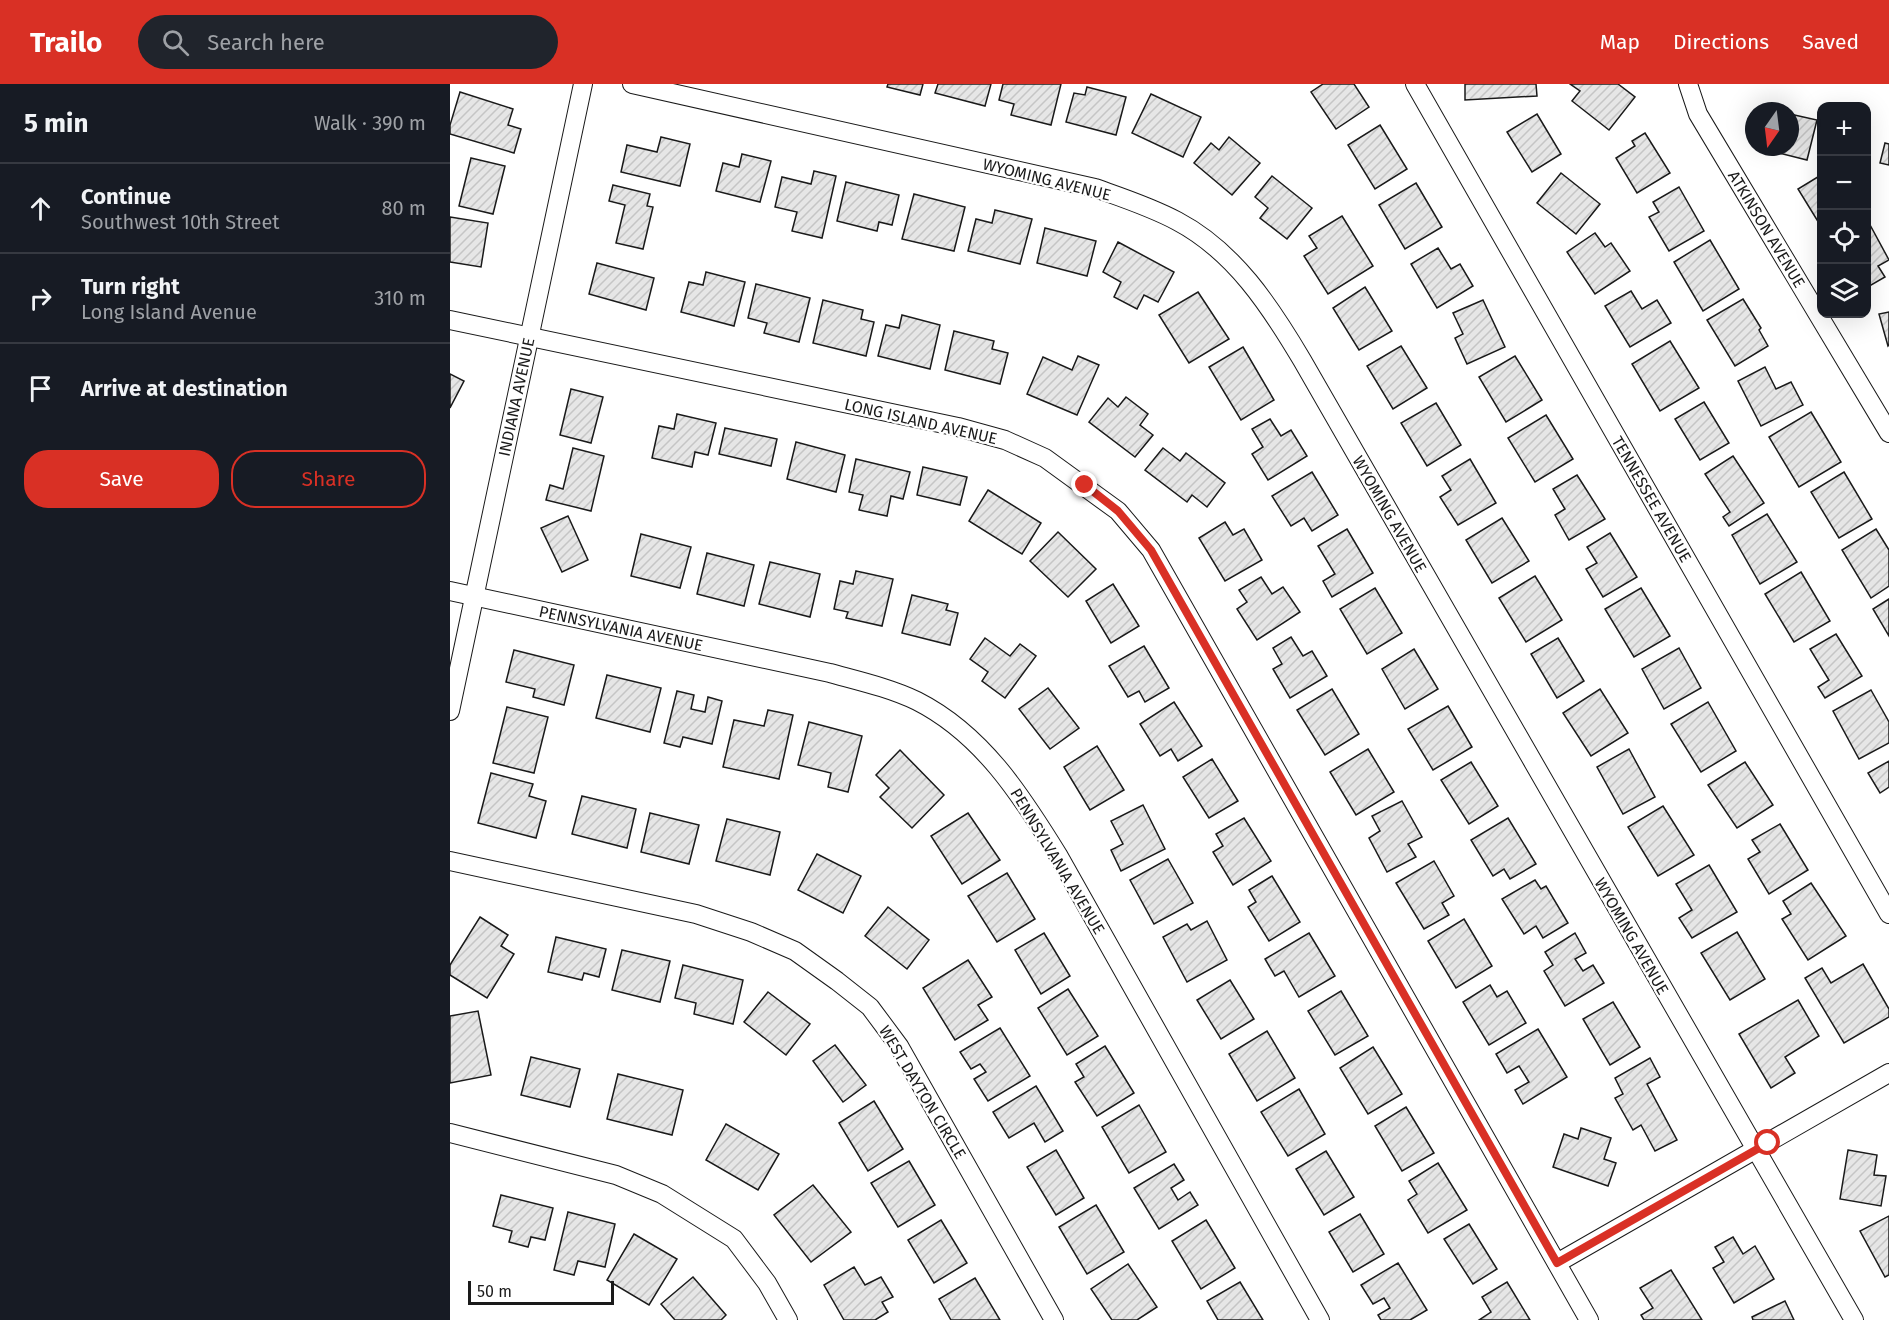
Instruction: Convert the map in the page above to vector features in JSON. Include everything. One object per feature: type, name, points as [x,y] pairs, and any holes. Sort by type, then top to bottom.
[{"type":"street","name":"INDIANA AVENUE","points":[[450,711],[583,84]]},
{"type":"street","name":"WYOMING AVENUE","points":[[632,84],[1095,188],[1142,204],[1178,221],[1214,246],[1248,279],[1278,320],[1302,360],[1854,1320]]},
{"type":"street","name":"TENNESSEE AVENUE","points":[[1415,84],[1889,914]]},
{"type":"street","name":"ATKINSON AVENUE","points":[[1688,84],[1698,114],[1884,412],[1889,433]]},
{"type":"street","name":"LONG ISLAND AVENUE","points":[[450,320],[958,427],[1005,440],[1045,458],[1118,511],[1151,550],[1588,1320]]},
{"type":"street","name":"PENNSYLVANIA AVENUE","points":[[450,591],[830,672],[879,686],[918,702],[962,730],[998,766],[1026,803],[1058,855],[1320,1320]]},
{"type":"street","name":"WEST DAYTON CIRCLE","points":[[450,861],[696,914],[751,932],[795,951],[837,981],[870,1007],[899,1046],[1054,1320]]},
{"type":"street","points":[[1557,1263],[1889,1073]]},
{"type":"street","points":[[450,1133],[607,1172],[662,1194],[734,1239],[767,1283],[788,1320]]},
{"type":"building","points":[[888,84],[923,84],[920,95],[887,87]]},
{"type":"building","points":[[938,84],[991,84],[985,106],[935,93]]},
{"type":"building","points":[[1003,84],[1061,84],[1051,125],[1011,115],[1014,104],[999,100]]},
{"type":"building","points":[[1323,84],[1354,84],[1369,107],[1336,129],[1311,92]]},
{"type":"building","points":[[1465,84],[1536,84],[1537,96],[1465,100]]},
{"type":"building","points":[[1570,84],[1618,84],[1635,97],[1609,130],[1572,101],[1580,91]]},
{"type":"building","points":[[1087,87],[1126,97],[1116,135],[1066,122],[1074,93],[1085,95]]},
{"type":"building","points":[[460,92],[513,109],[508,125],[521,129],[514,153],[450,134],[450,125]]},
{"type":"building","points":[[1151,94],[1201,117],[1183,157],[1132,133]]},
{"type":"building","points":[[1537,114],[1561,154],[1532,172],[1507,132]]},
{"type":"building","points":[[1799,116],[1817,120],[1807,160],[1791,156],[1799,156]]},
{"type":"building","points":[[1380,125],[1407,169],[1375,189],[1348,145]]},
{"type":"building","points":[[1645,133],[1670,173],[1637,193],[1616,158],[1635,146],[1632,141]]},
{"type":"building","points":[[661,137],[690,144],[680,186],[621,172],[627,145],[657,152]]},
{"type":"building","points":[[1229,137],[1260,163],[1232,195],[1194,163],[1211,143],[1219,150]]},
{"type":"building","points":[[1885,143],[1889,144],[1889,165],[1880,163]]},
{"type":"building","points":[[742,154],[771,161],[760,202],[716,191],[723,163],[739,167]]},
{"type":"building","points":[[471,158],[505,166],[493,214],[459,206]]},
{"type":"building","points":[[814,171],[836,176],[822,238],[792,231],[797,212],[775,207],[782,177],[811,184]]},
{"type":"building","points":[[1561,173],[1600,204],[1576,234],[1537,203]]},
{"type":"building","points":[[1272,176],[1312,208],[1287,239],[1260,218],[1268,208],[1255,197]]},
{"type":"building","points":[[1817,177],[1817,220],[1798,189]]},
{"type":"building","points":[[846,182],[899,195],[892,225],[879,222],[877,231],[837,221]]},
{"type":"building","points":[[1416,183],[1442,227],[1405,249],[1379,205]]},
{"type":"building","points":[[613,185],[650,194],[647,206],[653,207],[643,249],[616,243],[625,205],[609,201]]},
{"type":"building","points":[[1679,187],[1704,231],[1669,251],[1649,217],[1659,212],[1653,202]]},
{"type":"building","points":[[914,194],[965,207],[954,251],[902,239]]},
{"type":"building","points":[[995,210],[1032,219],[1020,264],[968,251],[976,219],[992,223]]},
{"type":"building","points":[[1342,216],[1373,266],[1328,294],[1304,256],[1317,248],[1309,236]]},
{"type":"building","points":[[450,217],[488,223],[481,267],[450,262]]},
{"type":"building","points":[[1871,227],[1889,260],[1878,266],[1885,277],[1871,285]]},
{"type":"building","points":[[1045,228],[1096,241],[1087,276],[1037,263]]},
{"type":"building","points":[[1595,233],[1605,247],[1611,243],[1630,271],[1595,294],[1567,252]]},
{"type":"building","points":[[1710,240],[1739,289],[1703,311],[1674,262]]},
{"type":"building","points":[[1118,242],[1174,272],[1158,302],[1144,295],[1137,309],[1114,297],[1121,282],[1103,272]]},
{"type":"building","points":[[1438,248],[1451,269],[1460,264],[1473,286],[1437,308],[1411,264]]},
{"type":"building","points":[[597,263],[654,278],[646,310],[589,294]]},
{"type":"building","points":[[706,272],[745,282],[734,326],[681,312],[689,282],[703,285]]},
{"type":"building","points":[[756,284],[810,298],[799,342],[764,333],[767,323],[748,318]]},
{"type":"building","points":[[1365,287],[1392,331],[1359,350],[1333,308]]},
{"type":"building","points":[[1631,291],[1642,309],[1657,300],[1671,323],[1630,347],[1605,306]]},
{"type":"building","points":[[1198,292],[1229,339],[1189,363],[1159,315]]},
{"type":"building","points":[[1743,299],[1761,328],[1759,330],[1768,346],[1735,366],[1707,320]]},
{"type":"building","points":[[823,300],[863,310],[861,319],[874,322],[866,356],[813,343]]},
{"type":"building","points":[[1483,300],[1505,347],[1467,364],[1455,338],[1463,334],[1453,313]]},
{"type":"building","points":[[1889,312],[1889,345],[1888,346],[1879,314]]},
{"type":"building","points":[[902,315],[940,325],[930,369],[878,356],[886,325],[899,328]]},
{"type":"building","points":[[954,331],[994,341],[992,349],[1008,353],[1000,384],[945,370]]},
{"type":"building","points":[[1670,341],[1699,388],[1660,411],[1632,364]]},
{"type":"building","points":[[1401,346],[1427,388],[1393,409],[1367,366]]},
{"type":"building","points":[[1243,347],[1274,400],[1241,420],[1209,367]]},
{"type":"building","points":[[1078,356],[1099,365],[1077,415],[1027,394],[1043,357],[1072,370]]},
{"type":"building","points":[[1515,356],[1542,400],[1506,422],[1479,377]]},
{"type":"building","points":[[1765,367],[1776,389],[1791,382],[1803,405],[1761,426],[1738,381]]},
{"type":"building","points":[[450,374],[464,381],[450,408]]},
{"type":"building","points":[[571,389],[603,397],[591,443],[560,435]]},
{"type":"building","points":[[1126,397],[1148,414],[1140,425],[1153,435],[1135,457],[1089,422],[1108,398],[1118,407]]},
{"type":"building","points":[[1704,402],[1729,443],[1700,460],[1675,419]]},
{"type":"building","points":[[1436,403],[1461,445],[1427,466],[1401,423]]},
{"type":"building","points":[[1811,412],[1841,462],[1799,487],[1769,437]]},
{"type":"building","points":[[677,414],[716,423],[708,455],[695,452],[692,467],[652,458],[659,426],[674,429]]},
{"type":"building","points":[[1546,415],[1573,459],[1535,482],[1508,438]]},
{"type":"building","points":[[1270,419],[1281,436],[1291,430],[1307,456],[1268,480],[1252,454],[1263,447],[1252,429]]},
{"type":"building","points":[[725,428],[777,439],[771,466],[719,454]]},
{"type":"building","points":[[796,442],[845,455],[836,492],[787,479]]},
{"type":"building","points":[[573,448],[604,456],[591,511],[546,500],[550,485],[563,489]]},
{"type":"building","points":[[1163,448],[1180,461],[1186,453],[1225,483],[1207,507],[1192,495],[1187,502],[1145,470]]},
{"type":"building","points":[[1733,456],[1764,503],[1729,526],[1723,517],[1730,512],[1705,474]]},
{"type":"building","points":[[856,459],[910,472],[903,499],[891,496],[887,516],[859,510],[863,495],[849,492]]},
{"type":"building","points":[[1470,459],[1496,503],[1458,525],[1440,497],[1451,490],[1442,476]]},
{"type":"building","points":[[923,467],[967,477],[960,505],[917,495]]},
{"type":"building","points":[[1312,472],[1338,515],[1312,531],[1304,518],[1291,526],[1272,496]]},
{"type":"building","points":[[1844,472],[1872,519],[1839,538],[1811,492]]},
{"type":"building","points":[[1577,475],[1605,519],[1569,540],[1555,515],[1565,509],[1553,489]]},
{"type":"building","points":[[988,490],[1041,523],[1022,554],[969,521]]},
{"type":"building","points":[[1767,514],[1797,562],[1760,584],[1732,535]]},
{"type":"building","points":[[568,516],[588,560],[562,572],[541,528]]},
{"type":"building","points":[[1502,518],[1529,561],[1492,583],[1466,540]]},
{"type":"building","points":[[1225,522],[1233,535],[1244,529],[1262,560],[1225,581],[1199,538]]},
{"type":"building","points":[[1347,529],[1373,573],[1332,597],[1323,581],[1335,574],[1318,546]]},
{"type":"building","points":[[1876,529],[1889,550],[1889,586],[1871,598],[1842,550]]},
{"type":"building","points":[[1058,532],[1096,569],[1068,597],[1030,561]]},
{"type":"building","points":[[1610,533],[1637,577],[1603,597],[1586,569],[1597,563],[1587,547]]},
{"type":"building","points":[[641,534],[691,547],[680,588],[631,576]]},
{"type":"building","points":[[707,553],[754,565],[744,606],[697,594]]},
{"type":"building","points":[[770,562],[820,574],[810,617],[759,604]]},
{"type":"building","points":[[856,571],[893,579],[882,626],[846,618],[848,612],[834,609],[840,581],[853,584]]},
{"type":"building","points":[[1801,572],[1830,621],[1794,642],[1765,594]]},
{"type":"building","points":[[1535,576],[1562,620],[1526,642],[1499,598]]},
{"type":"building","points":[[1261,577],[1272,594],[1283,587],[1300,612],[1257,640],[1237,609],[1247,602],[1239,590]]},
{"type":"building","points":[[1113,584],[1139,626],[1111,643],[1086,601]]},
{"type":"building","points":[[1375,588],[1402,633],[1367,654],[1340,609]]},
{"type":"building","points":[[1641,588],[1670,636],[1634,657],[1605,609]]},
{"type":"building","points":[[912,595],[948,604],[946,610],[958,613],[950,645],[902,633]]},
{"type":"building","points":[[1889,599],[1889,636],[1873,609]]},
{"type":"building","points":[[1836,634],[1862,676],[1825,698],[1818,687],[1829,680],[1810,649]]},
{"type":"building","points":[[1291,637],[1303,656],[1312,651],[1327,676],[1290,698],[1273,669],[1282,664],[1273,648]]},
{"type":"building","points":[[985,638],[1010,656],[1020,644],[1036,656],[1005,698],[982,681],[988,672],[970,659]]},
{"type":"building","points":[[1558,638],[1584,681],[1557,698],[1531,654]]},
{"type":"building","points":[[1144,646],[1169,688],[1145,702],[1139,691],[1128,697],[1109,666]]},
{"type":"building","points":[[1679,648],[1701,688],[1664,709],[1642,669]]},
{"type":"building","points":[[1414,649],[1438,689],[1405,709],[1382,669]]},
{"type":"building","points":[[514,650],[574,665],[564,705],[533,697],[535,689],[506,682]]},
{"type":"building","points":[[607,675],[661,688],[650,732],[596,718]]},
{"type":"building","points":[[1048,688],[1079,728],[1050,749],[1019,709]]},
{"type":"building","points":[[1332,689],[1359,734],[1325,755],[1297,710]]},
{"type":"building","points":[[1600,689],[1628,733],[1591,756],[1563,713]]},
{"type":"building","points":[[1871,690],[1889,722],[1889,743],[1859,759],[1833,711]]},
{"type":"building","points":[[677,691],[694,695],[691,709],[705,712],[708,697],[722,701],[712,744],[683,737],[680,747],[664,743]]},
{"type":"building","points":[[1174,702],[1202,746],[1178,761],[1171,749],[1160,756],[1140,724]]},
{"type":"building","points":[[1708,702],[1736,751],[1701,772],[1671,724]]},
{"type":"building","points":[[1448,706],[1472,747],[1433,770],[1408,729]]},
{"type":"building","points":[[507,707],[548,717],[534,773],[493,763]]},
{"type":"building","points":[[768,710],[793,715],[779,779],[723,767],[734,720],[764,726]]},
{"type":"building","points":[[809,722],[862,736],[848,792],[828,787],[831,773],[798,765]]},
{"type":"building","points":[[1097,746],[1124,790],[1090,810],[1064,767]]},
{"type":"building","points":[[1368,749],[1394,792],[1356,815],[1330,772]]},
{"type":"building","points":[[1629,749],[1655,797],[1623,814],[1597,767]]},
{"type":"building","points":[[900,750],[944,795],[912,828],[880,797],[889,788],[876,775]]},
{"type":"building","points":[[1212,759],[1238,801],[1209,818],[1183,777]]},
{"type":"building","points":[[1889,761],[1889,787],[1880,793],[1868,773]]},
{"type":"building","points":[[1471,762],[1498,806],[1469,824],[1441,780]]},
{"type":"building","points":[[1745,762],[1773,805],[1737,828],[1708,785]]},
{"type":"building","points":[[491,773],[533,784],[529,796],[546,801],[536,838],[478,823]]},
{"type":"building","points":[[582,796],[636,809],[627,848],[572,834]]},
{"type":"building","points":[[1402,801],[1422,837],[1408,844],[1416,857],[1387,872],[1369,838],[1380,831],[1372,816]]},
{"type":"building","points":[[1143,805],[1165,849],[1121,871],[1111,850],[1123,844],[1111,821]]},
{"type":"building","points":[[1663,806],[1694,855],[1658,876],[1628,827]]},
{"type":"building","points":[[650,813],[699,825],[689,864],[641,852]]},
{"type":"building","points":[[968,813],[1000,860],[962,884],[931,836]]},
{"type":"building","points":[[1244,818],[1271,861],[1233,885],[1213,852],[1223,846],[1216,834]]},
{"type":"building","points":[[1508,818],[1536,864],[1510,879],[1504,869],[1493,876],[1471,840]]},
{"type":"building","points":[[727,819],[780,832],[770,875],[716,861]]},
{"type":"building","points":[[1780,824],[1808,870],[1769,894],[1748,859],[1760,852],[1752,840]]},
{"type":"building","points":[[817,854],[861,876],[843,913],[798,890]]},
{"type":"building","points":[[1168,859],[1193,903],[1154,924],[1130,880]]},
{"type":"building","points":[[1434,861],[1454,896],[1442,903],[1449,915],[1424,929],[1396,883]]},
{"type":"building","points":[[1709,865],[1737,912],[1692,938],[1679,918],[1692,910],[1676,884]]},
{"type":"building","points":[[1007,873],[1035,919],[997,942],[968,896]]},
{"type":"building","points":[[1272,876],[1300,922],[1269,941],[1248,907],[1256,902],[1249,890]]},
{"type":"building","points":[[1535,880],[1541,889],[1546,886],[1568,923],[1543,938],[1536,926],[1524,934],[1502,899]]},
{"type":"building","points":[[1811,883],[1846,936],[1808,960],[1782,919],[1791,914],[1783,901]]},
{"type":"building","points":[[888,907],[929,940],[907,969],[865,936]]},
{"type":"building","points":[[480,917],[508,935],[501,946],[514,954],[487,998],[450,975],[450,965]]},
{"type":"building","points":[[1464,919],[1492,966],[1456,988],[1428,941]]},
{"type":"building","points":[[1207,921],[1227,960],[1187,982],[1163,937],[1187,924],[1191,930]]},
{"type":"building","points":[[1737,932],[1765,979],[1730,1000],[1701,953]]},
{"type":"building","points":[[1044,933],[1070,976],[1041,994],[1015,950]]},
{"type":"building","points":[[1309,933],[1335,976],[1299,997],[1284,971],[1275,976],[1265,959]]},
{"type":"building","points":[[1575,933],[1586,953],[1575,959],[1583,971],[1593,965],[1604,983],[1565,1006],[1544,971],[1553,965],[1545,952]]},
{"type":"building","points":[[556,937],[606,949],[599,977],[584,973],[582,980],[548,972]]},
{"type":"building","points":[[622,950],[670,961],[660,1002],[612,990]]},
{"type":"building","points":[[968,960],[992,997],[978,1005],[988,1020],[955,1040],[923,988]]},
{"type":"building","points":[[1863,964],[1889,1009],[1889,1017],[1844,1043],[1805,978],[1822,968],[1831,983]]},
{"type":"building","points":[[683,965],[743,980],[733,1024],[694,1014],[696,1003],[675,998]]},
{"type":"building","points":[[1230,980],[1254,1019],[1221,1039],[1197,1000]]},
{"type":"building","points":[[1490,985],[1497,997],[1507,991],[1526,1023],[1489,1045],[1463,1002]]},
{"type":"building","points":[[1068,989],[1098,1036],[1067,1055],[1038,1008]]},
{"type":"building","points":[[1341,991],[1368,1036],[1335,1055],[1308,1011]]},
{"type":"building","points":[[768,992],[810,1024],[786,1055],[744,1022]]},
{"type":"building","points":[[1798,1000],[1819,1036],[1785,1057],[1795,1073],[1771,1088],[1739,1034]]},
{"type":"building","points":[[1613,1002],[1640,1047],[1610,1065],[1583,1019]]},
{"type":"building","points":[[478,1011],[491,1075],[450,1083],[450,1016]]},
{"type":"building","points":[[1000,1028],[1030,1076],[988,1101],[974,1079],[986,1072],[980,1064],[971,1069],[960,1052]]},
{"type":"building","points":[[1538,1029],[1567,1077],[1523,1104],[1515,1090],[1529,1082],[1519,1066],[1507,1073],[1496,1054]]},
{"type":"building","points":[[1267,1031],[1295,1078],[1257,1101],[1229,1054]]},
{"type":"building","points":[[835,1045],[866,1085],[843,1102],[813,1061]]},
{"type":"building","points":[[1105,1046],[1134,1093],[1097,1116],[1075,1082],[1084,1077],[1076,1064]]},
{"type":"building","points":[[1373,1047],[1402,1094],[1368,1114],[1340,1068]]},
{"type":"building","points":[[531,1057],[580,1069],[570,1107],[521,1095]]},
{"type":"building","points":[[1650,1058],[1660,1077],[1647,1084],[1677,1140],[1655,1151],[1641,1125],[1633,1130],[1615,1098],[1623,1094],[1615,1078]]},
{"type":"building","points":[[618,1074],[683,1090],[672,1135],[607,1119]]},
{"type":"building","points":[[1036,1086],[1063,1131],[1045,1142],[1034,1123],[1009,1138],[993,1112]]},
{"type":"building","points":[[1299,1089],[1325,1134],[1288,1156],[1261,1112]]},
{"type":"building","points":[[874,1101],[903,1149],[868,1171],[839,1123]]},
{"type":"building","points":[[1139,1105],[1166,1152],[1129,1173],[1102,1127]]},
{"type":"building","points":[[1406,1107],[1434,1153],[1402,1171],[1375,1126]]},
{"type":"building","points":[[726,1124],[779,1154],[758,1190],[706,1160]]},
{"type":"building","points":[[1581,1128],[1611,1138],[1604,1159],[1616,1163],[1608,1186],[1553,1167],[1564,1134],[1578,1139]]},
{"type":"building","points":[[1056,1150],[1084,1198],[1056,1215],[1027,1167]]},
{"type":"building","points":[[1848,1150],[1877,1155],[1874,1175],[1886,1176],[1881,1206],[1840,1199]]},
{"type":"building","points":[[1326,1151],[1354,1197],[1324,1215],[1296,1169]]},
{"type":"building","points":[[909,1161],[935,1205],[898,1227],[871,1183]]},
{"type":"building","points":[[1438,1163],[1467,1210],[1428,1233],[1408,1200],[1417,1194],[1409,1181]]},
{"type":"building","points":[[1174,1164],[1184,1180],[1171,1188],[1178,1200],[1190,1192],[1198,1205],[1159,1229],[1134,1188]]},
{"type":"building","points":[[813,1185],[851,1232],[811,1262],[774,1215]]},
{"type":"building","points":[[501,1195],[553,1208],[545,1240],[531,1237],[528,1247],[509,1242],[512,1231],[493,1226]]},
{"type":"building","points":[[1096,1205],[1124,1252],[1087,1274],[1059,1227]]},
{"type":"building","points":[[568,1212],[615,1224],[605,1267],[578,1261],[574,1275],[554,1270]]},
{"type":"building","points":[[1360,1214],[1384,1254],[1353,1272],[1329,1232]]},
{"type":"building","points":[[1889,1216],[1889,1275],[1885,1277],[1860,1231]]},
{"type":"building","points":[[941,1220],[967,1263],[934,1283],[908,1240]]},
{"type":"building","points":[[1206,1220],[1235,1268],[1201,1289],[1172,1241]]},
{"type":"building","points":[[1469,1224],[1497,1269],[1473,1284],[1444,1239]]},
{"type":"building","points":[[634,1234],[677,1259],[649,1305],[607,1280]]},
{"type":"building","points":[[1733,1237],[1743,1254],[1755,1246],[1774,1279],[1734,1303],[1713,1268],[1724,1262],[1715,1247]]},
{"type":"building","points":[[1398,1263],[1427,1310],[1410,1320],[1381,1320],[1378,1315],[1390,1308],[1384,1298],[1373,1304],[1361,1285]]},
{"type":"building","points":[[1128,1264],[1157,1307],[1137,1320],[1112,1320],[1091,1289]]},
{"type":"building","points":[[854,1267],[865,1285],[881,1277],[893,1297],[882,1302],[888,1312],[875,1320],[844,1320],[824,1285]]},
{"type":"building","points":[[1671,1270],[1702,1320],[1644,1320],[1641,1315],[1653,1308],[1640,1288]]},
{"type":"building","points":[[693,1277],[726,1315],[721,1320],[675,1320],[661,1304]]},
{"type":"building","points":[[975,1278],[1000,1320],[951,1320],[939,1299]]},
{"type":"building","points":[[1240,1282],[1263,1320],[1218,1320],[1207,1301]]},
{"type":"building","points":[[1507,1282],[1530,1320],[1479,1320],[1491,1312],[1482,1297]]},
{"type":"building","points":[[1785,1301],[1794,1320],[1753,1320],[1752,1317]]},
{"type":"route","points":[[1085,485],[1118,511],[1151,550],[1557,1263],[1768,1143]]}]
